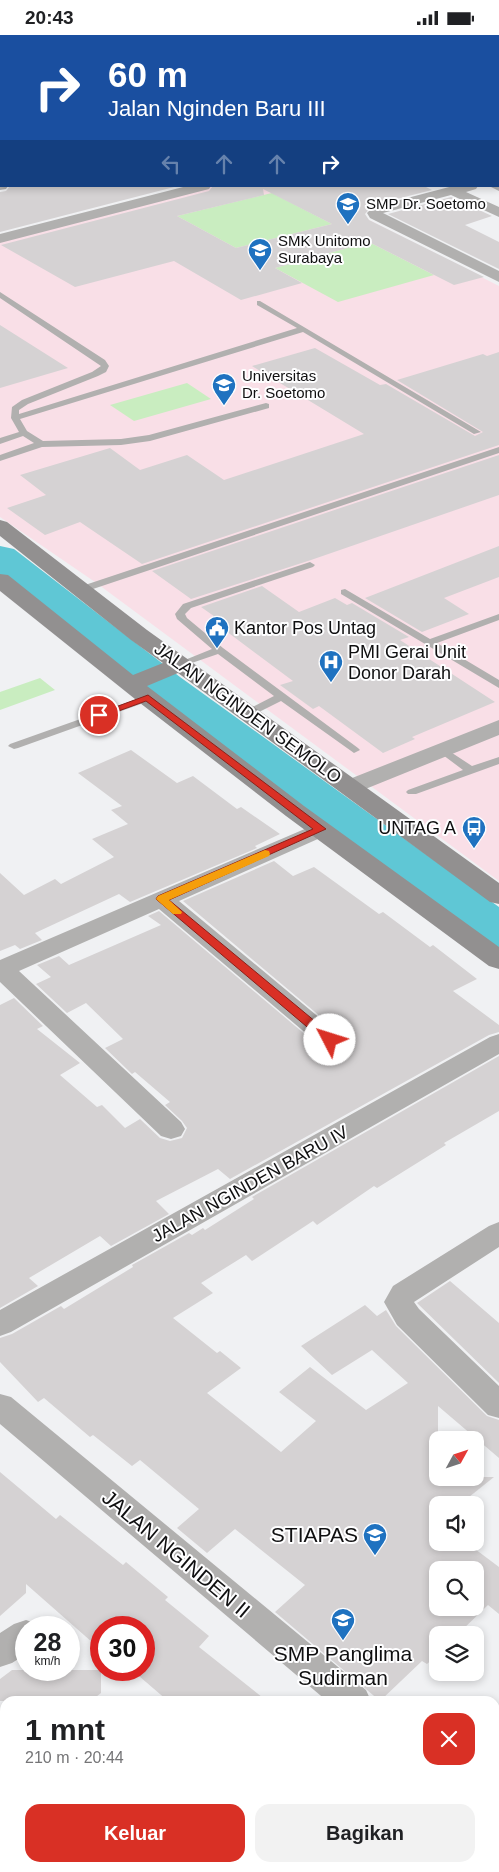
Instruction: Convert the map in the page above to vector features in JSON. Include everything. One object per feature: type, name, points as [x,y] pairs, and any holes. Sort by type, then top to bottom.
[{"type":"main road","name":"JALAN NGINDEN SEMOLO","points":[[0,525],[173,667],[249,713],[499,896]]},
{"type":"main road","points":[[0,580],[141,687],[321,829],[499,960]]},
{"type":"main road","points":[[141,687],[173,667]]},
{"type":"street","points":[[0,239],[200,187]]},
{"type":"street","points":[[467,187],[374,213],[378,218],[499,277]]},
{"type":"street","points":[[453,191],[499,213]]},
{"type":"street","points":[[350,787],[499,727]]},
{"type":"street","points":[[171,1129],[0,969],[321,829]]},
{"type":"street","points":[[162,899],[330,1040]]},
{"type":"street","name":"JALAN NGINDEN BARU IV","points":[[0,1324],[499,1043]]},
{"type":"street","points":[[499,1233],[404,1294],[399,1302],[408,1317],[499,1406]]},
{"type":"street","name":"JALAN NGINDEN II","points":[[0,1406],[346,1696]]},
{"type":"street","points":[[0,1651],[15,1642]]},
{"type":"lane","points":[[0,294],[102,362],[105,366],[103,370],[96,374],[25,402],[16,409],[15,418],[24,433],[41,444]]},
{"type":"lane","points":[[260,303],[477,432]]},
{"type":"lane","points":[[15,418],[304,329]]},
{"type":"lane","points":[[0,458],[41,444],[150,438],[266,406]]},
{"type":"lane","points":[[0,441],[24,433]]},
{"type":"lane","points":[[80,590],[499,450]]},
{"type":"lane","points":[[310,565],[186,606],[180,614],[182,619],[220,650],[354,750]]},
{"type":"lane","points":[[345,591],[499,685]]},
{"type":"lane","points":[[429,643],[499,617]]},
{"type":"lane","points":[[173,667],[220,650]]},
{"type":"lane","points":[[14,746],[141,687]]},
{"type":"lane","points":[[249,713],[283,696]]},
{"type":"lane","points":[[443,750],[472,771]]},
{"type":"lane","points":[[412,792],[499,760]]},
{"type":"shaded area","name":"Universitas Dr. Soetomo","points":[[208,187],[389,187],[349,210],[499,286],[499,881],[95,582],[0,517],[0,242]]},
{"type":"green space","points":[[272,193],[332,224],[236,248],[177,216]]},
{"type":"green space","points":[[369,242],[434,275],[338,302],[275,268]]},
{"type":"green space","points":[[187,383],[211,399],[134,421],[110,405]]},
{"type":"green space","points":[[40,678],[55,690],[0,710],[0,692]]},
{"type":"building","points":[[9,187],[174,187],[0,232],[0,192],[6,191]]},
{"type":"building","points":[[212,187],[426,187],[432,190],[373,205],[365,214],[369,220],[484,277],[454,285],[369,242],[275,268],[302,283],[241,300],[174,261],[75,287],[1,245],[209,191]],"holes":[[[263,189],[332,224],[236,248],[177,216],[264,195]]]},
{"type":"building","points":[[451,197],[492,216],[465,225],[499,242],[499,269],[388,214]]},
{"type":"building","points":[[0,325],[68,368],[0,388]]},
{"type":"building","points":[[315,348],[380,385],[386,384],[475,436],[483,432],[397,380],[483,354],[487,356],[499,352],[499,445],[142,564],[80,522],[45,535],[7,508],[46,495],[20,475],[110,448],[140,470],[187,455],[224,480],[364,434],[252,366]]},
{"type":"building","points":[[499,455],[499,495],[311,560],[191,599],[152,571]]},
{"type":"building","points":[[499,546],[499,577],[444,598],[469,614],[422,632],[365,598]]},
{"type":"building","points":[[262,586],[299,612],[335,598],[347,605],[352,603],[409,637],[400,640],[495,702],[412,737],[415,739],[383,753],[319,706],[313,709],[280,685],[293,681],[222,628],[228,626],[201,607]]},
{"type":"building","points":[[131,750],[177,783],[193,776],[237,809],[241,807],[280,834],[255,846],[257,848],[130,902],[119,894],[35,933],[42,940],[20,949],[15,945],[0,951],[0,873],[24,895],[55,879],[61,884],[114,857],[92,839],[128,824],[111,810],[122,806],[78,773]]},
{"type":"building","points":[[274,861],[293,876],[314,867],[379,914],[383,912],[430,947],[433,945],[477,979],[453,991],[499,1025],[499,1032],[489,1035],[230,1179],[218,1169],[156,1201],[169,1214],[111,1246],[100,1236],[29,1278],[38,1286],[0,1308],[0,1005],[14,998],[43,1026],[37,1029],[80,1063],[60,1075],[97,1107],[102,1105],[125,1128],[140,1119],[160,1138],[170,1141],[182,1138],[187,1128],[165,1105],[170,1102],[135,1072],[132,1074],[105,1048],[123,1039],[86,1003],[67,1013],[36,984],[51,977],[37,965],[59,956],[69,965],[161,925],[148,916],[159,911],[320,1047],[329,1051],[340,1048],[345,1041],[340,1033],[183,901]]},
{"type":"building","points":[[499,1056],[499,1111],[444,1143],[446,1145],[377,1188],[374,1186],[317,1225],[313,1221],[252,1261],[246,1255],[201,1283],[213,1293],[173,1318],[217,1353],[220,1351],[241,1368],[207,1393],[281,1452],[316,1421],[279,1392],[310,1367],[366,1410],[408,1383],[372,1350],[332,1375],[301,1346],[365,1305],[377,1316],[386,1310],[396,1326],[487,1416],[499,1420],[499,1458],[484,1445],[484,1431],[467,1431],[438,1406],[438,1431],[429,1431],[429,1486],[483,1486],[470,1496],[429,1496],[429,1551],[478,1551],[499,1567],[499,1614],[488,1605],[484,1609],[484,1561],[429,1561],[429,1616],[477,1616],[466,1626],[429,1626],[429,1662],[427,1664],[422,1661],[385,1696],[374,1696],[275,1612],[305,1585],[235,1529],[207,1553],[177,1528],[199,1509],[140,1460],[132,1466],[93,1435],[90,1437],[44,1398],[38,1402],[0,1362],[0,1338],[12,1334],[61,1306],[64,1309],[133,1267],[132,1265],[189,1233],[192,1235],[203,1228],[205,1230],[254,1199],[252,1197]]},
{"type":"building","points":[[450,1281],[499,1323],[499,1383],[417,1303]]},
{"type":"building","points":[[0,1472],[56,1519],[60,1515],[123,1565],[126,1562],[168,1597],[165,1600],[209,1636],[199,1647],[261,1696],[162,1696],[145,1681],[155,1681],[155,1616],[90,1616],[90,1640],[80,1632],[80,1616],[62,1616],[26,1584],[26,1593],[0,1616]]},
{"type":"building","points":[[484,1477],[494,1477],[484,1485]]},
{"type":"building","points":[[12,1670],[15,1670],[15,1681],[80,1681],[80,1670],[90,1670],[90,1681],[101,1681],[101,1693],[97,1696],[0,1696],[0,1679]]},
{"type":"waterway","points":[[0,558],[164,686],[499,932]]},
{"type":"slow traffic","points":[[177,912],[162,899],[265,854]]},
{"type":"place","name":"SMP Dr. Soetomo","points":[[348,225]]},
{"type":"place","name":"SMK Unitomo Surabaya","points":[[260,271]]},
{"type":"place","name":"Universitas Dr. Soetomo","points":[[224,406]]},
{"type":"place","name":"Kantor Pos Untag","points":[[217,649]]},
{"type":"place","name":"PMI Gerai Unit Donor Darah","points":[[331,683]]},
{"type":"place","name":"UNTAG A","points":[[474,849]]},
{"type":"place","name":"STIAPAS","points":[[375,1556]]},
{"type":"place","name":"SMP Panglima Sudirman","points":[[343,1641]]},
{"type":"route","points":[[99,715],[148,698],[321,829],[162,899],[330,1040]]}]
